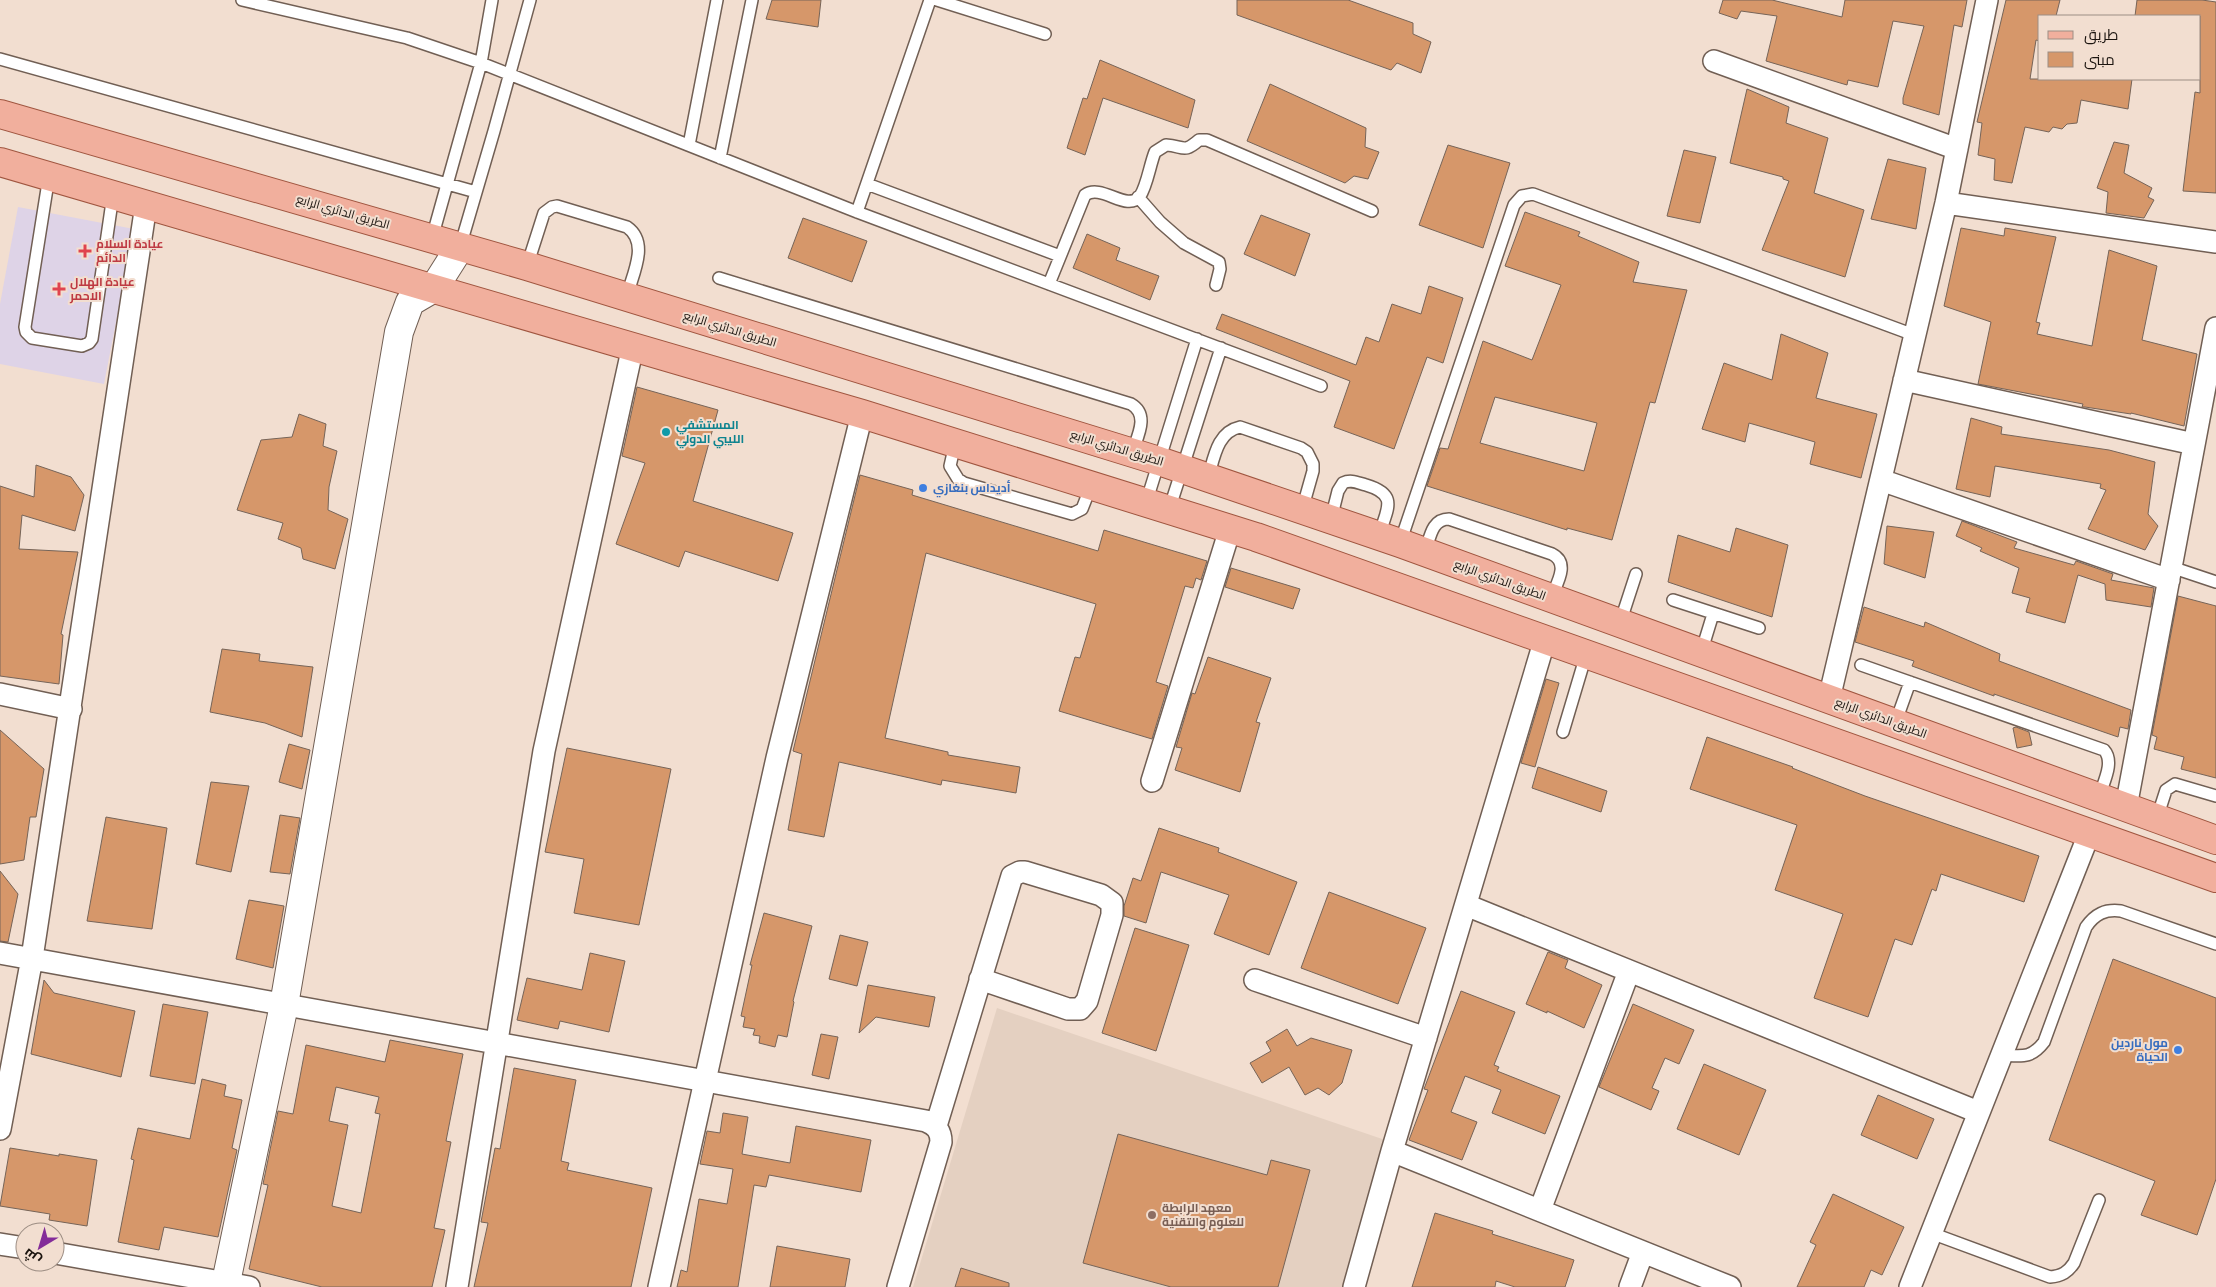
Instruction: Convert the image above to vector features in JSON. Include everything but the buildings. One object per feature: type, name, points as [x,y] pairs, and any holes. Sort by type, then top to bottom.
[{"type":"main road","name":"الطريق الدائري الرابع","points":[[0,114],[527,266],[1170,465],[1401,544],[2216,840]]},
{"type":"main road","points":[[0,162],[862,414],[1230,529],[1347,568],[2216,878]]},
{"type":"main road","points":[[233,1286],[284,1005],[399,332],[410,302],[434,288],[460,247]]},
{"type":"main road","points":[[1967,790],[1978,754]]},
{"type":"street","points":[[1829,699],[1946,203],[1987,0]]},
{"type":"street","points":[[1714,61],[1957,148]]},
{"type":"street","points":[[1946,203],[2216,242]]},
{"type":"street","points":[[0,1129],[32,958],[146,205]]},
{"type":"street","points":[[2126,807],[2216,328]]},
{"type":"street","points":[[457,1287],[495,1042],[544,751],[633,346]]},
{"type":"street","points":[[1904,380],[2194,444]]},
{"type":"street","points":[[658,1287],[703,1080],[777,758],[862,414]]},
{"type":"street","points":[[1881,480],[2170,573]]},
{"type":"street","points":[[1152,781],[1230,529]]},
{"type":"street","points":[[1354,1287],[1392,1151],[1545,639]]},
{"type":"street","points":[[0,694],[71,709]]},
{"type":"street","points":[[1911,1287],[1978,1112],[2089,834]]},
{"type":"street","points":[[936,1126],[1009,880],[1015,873],[1025,872],[1101,896],[1112,903],[1112,915],[1087,1001],[1080,1009],[1068,1009],[980,979]]},
{"type":"street","points":[[1466,905],[1978,1112]]},
{"type":"street","points":[[0,953],[926,1121],[936,1126],[941,1142],[898,1287]]},
{"type":"street","points":[[1540,1210],[1629,971]]},
{"type":"street","points":[[1255,980],[1426,1038]]},
{"type":"street","points":[[1392,1151],[1730,1287]]},
{"type":"street","points":[[0,1244],[15,1246]]},
{"type":"street","points":[[1630,1287],[1643,1252]]},
{"type":"street","points":[[65,1256],[233,1286]]},
{"type":"lane","points":[[242,0],[407,38],[481,63],[857,212],[1321,386]]},
{"type":"lane","points":[[432,238],[481,63],[492,0]]},
{"type":"lane","points":[[460,247],[530,0]]},
{"type":"lane","points":[[689,145],[717,0]]},
{"type":"lane","points":[[720,158],[752,0]]},
{"type":"lane","points":[[857,212],[930,0]]},
{"type":"lane","points":[[938,0],[1046,34]]},
{"type":"lane","points":[[0,59],[476,192]]},
{"type":"lane","points":[[1138,198],[1158,148],[1166,145],[1185,149],[1203,139],[1372,211]]},
{"type":"lane","points":[[49,176],[25,328],[32,338],[82,346],[90,343],[113,194]]},
{"type":"lane","points":[[867,184],[1060,256]]},
{"type":"lane","points":[[1049,284],[1086,195],[1095,191],[1126,201],[1138,198]]},
{"type":"lane","points":[[1401,544],[1514,205],[1522,196],[1533,194],[1914,335]]},
{"type":"lane","points":[[1138,198],[1160,222],[1184,243],[1219,262],[1220,268],[1216,285]]},
{"type":"lane","points":[[527,266],[544,214],[547,209],[558,206],[627,227],[636,235],[640,247],[626,296]]},
{"type":"lane","points":[[719,278],[1132,404],[1138,410],[1142,422],[1132,453]]},
{"type":"lane","points":[[1158,507],[1170,465],[1197,339]]},
{"type":"lane","points":[[1158,507],[1170,465],[1220,348]]},
{"type":"lane","points":[[1208,478],[1222,438],[1233,429],[1240,428],[1301,448],[1311,458],[1313,471],[1302,510]]},
{"type":"lane","points":[[1331,519],[1338,491],[1343,483],[1351,481],[1379,489],[1386,494],[1401,544]]},
{"type":"lane","points":[[1401,544],[1443,519],[1448,519],[1552,554],[1560,560],[1562,568],[1551,598]]},
{"type":"lane","points":[[2170,573],[2216,582]]},
{"type":"lane","points":[[1620,623],[1636,574]]},
{"type":"lane","points":[[1672,600],[1758,628]]},
{"type":"lane","points":[[1701,653],[1713,614]]},
{"type":"lane","points":[[1563,732],[1587,654]]},
{"type":"lane","points":[[1861,665],[2104,750],[2109,762],[2098,797]]},
{"type":"lane","points":[[1896,724],[1910,682]]},
{"type":"lane","points":[[2157,818],[2166,790],[2175,784],[2216,796]]},
{"type":"lane","points":[[2002,1055],[2027,1056],[2034,1053],[2044,1042],[2086,927],[2098,914],[2105,911],[2121,911],[2216,944]]},
{"type":"lane","points":[[1931,1233],[2050,1277],[2056,1277],[2069,1270],[2074,1263],[2099,1200]]},
{"type":"shaded area","points":[[18,207],[134,229],[104,384],[0,364],[0,304]]},
{"type":"shaded area","name":"معهد الرابطة للعلوم والتقنية","points":[[997,1008],[1391,1142],[1347,1287],[913,1287]]},
{"type":"place","name":"عيادة السلام الدائم","points":[[85,251]]},
{"type":"place","name":"عيادة الهلال الاحمر","points":[[59,289]]},
{"type":"place","name":"المستشفي الليبي الدولي","points":[[666,432]]},
{"type":"place","name":"أديداس بنغازي","points":[[923,488]]},
{"type":"place","name":"مول ناردين الحياة","points":[[2178,1050]]},
{"type":"place","name":"معهد الرابطة للعلوم والتقنية","points":[[1152,1215]]}]
